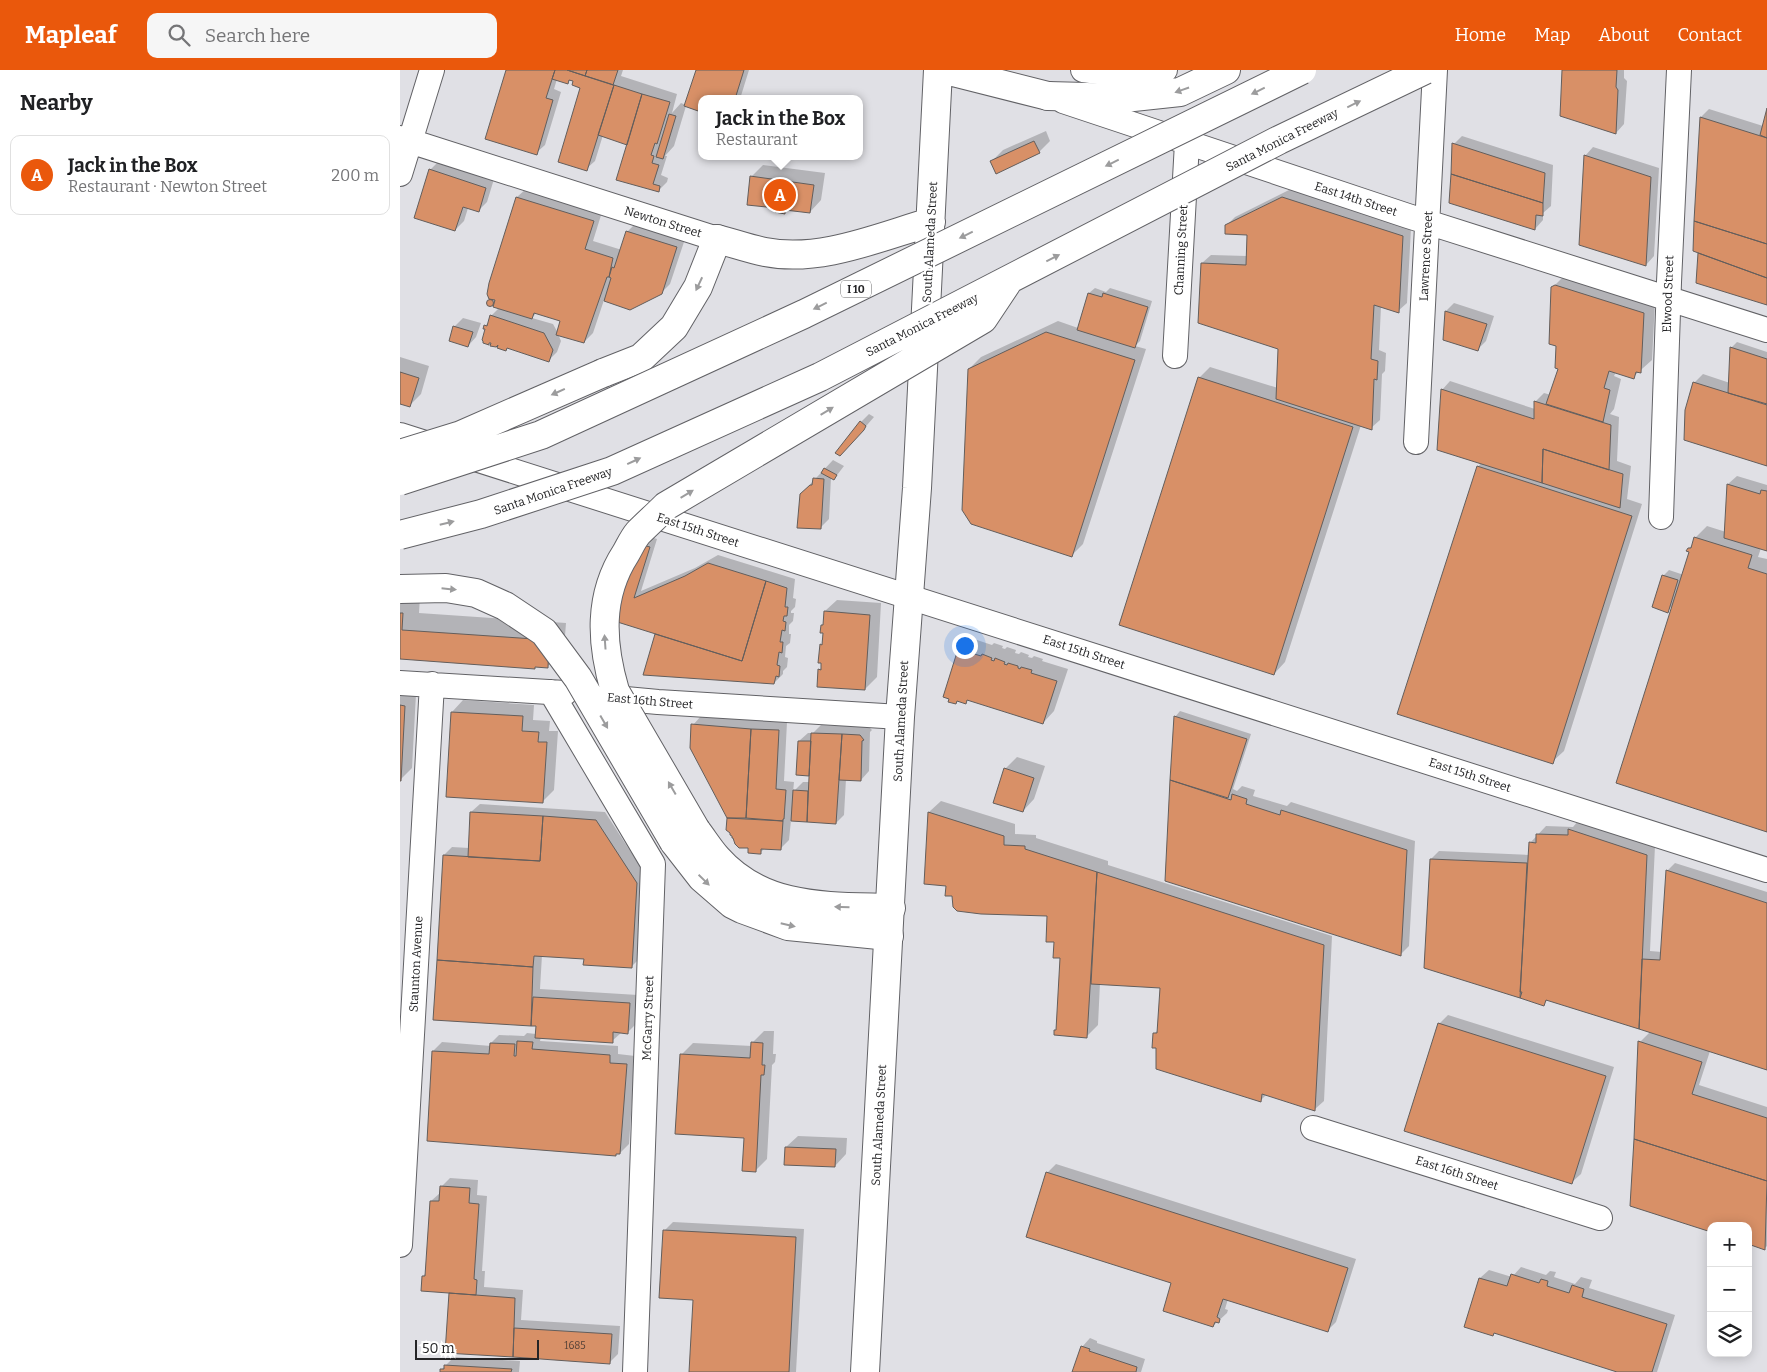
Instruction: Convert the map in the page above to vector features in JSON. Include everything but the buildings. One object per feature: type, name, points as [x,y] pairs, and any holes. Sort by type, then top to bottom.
[{"type":"main road","name":"South Alameda Street","points":[[865,1372],[900,717],[917,488],[938,70]]},
{"type":"main road","name":"East 14th Street","points":[[945,70],[1048,96]]},
{"type":"main road","points":[[1048,96],[1124,98],[1180,92],[1226,70]]},
{"type":"main road","name":"I 10","points":[[400,481],[542,435],[804,314],[1302,70]]},
{"type":"main road","name":"Santa Monica Freeway","points":[[400,535],[481,514],[612,472],[820,377],[1279,140],[1425,70]]},
{"type":"main road","name":"Newton Street","points":[[717,238],[767,252],[800,254],[834,251],[930,222]]},
{"type":"main road","points":[[400,454],[461,435],[603,372],[641,358],[674,327],[698,287],[717,238]]},
{"type":"main road","points":[[889,936],[788,926],[732,904],[702,878],[685,836],[615,691],[608,668],[605,646],[606,600],[615,569],[637,534],[666,506],[982,319],[1010,280]]},
{"type":"main road","points":[[400,589],[446,588],[476,593],[505,606],[544,632],[578,678],[685,836],[717,858],[741,879],[771,895],[814,906],[891,908]]},
{"type":"street","points":[[400,174],[405,140],[432,70]]},
{"type":"street","points":[[1083,70],[1130,76],[1165,70]]},
{"type":"street","name":"Lawrence Street","points":[[1416,442],[1435,70]]},
{"type":"street","name":"Elwood Street","points":[[1661,517],[1668,299],[1679,70]]},
{"type":"street","name":"East 14th Street","points":[[1048,96],[1428,223],[1767,330]]},
{"type":"street","name":"Newton Street","points":[[405,140],[717,238]]},
{"type":"street","name":"Channing Street","points":[[1175,356],[1186,143]]},
{"type":"street","name":"East 15th Street","points":[[400,435],[1767,870]]},
{"type":"street","name":"East 16th Street","points":[[400,683],[900,717]]},
{"type":"street","name":"Staunton Avenue","points":[[400,1245],[432,684]]},
{"type":"street","name":"McGarry Street","points":[[551,692],[654,864],[636,1372]]},
{"type":"street","name":"East 16th Street","points":[[1313,1128],[1600,1218]]},
{"type":"place","name":"Jack in the Box","points":[[780,195]]}]
